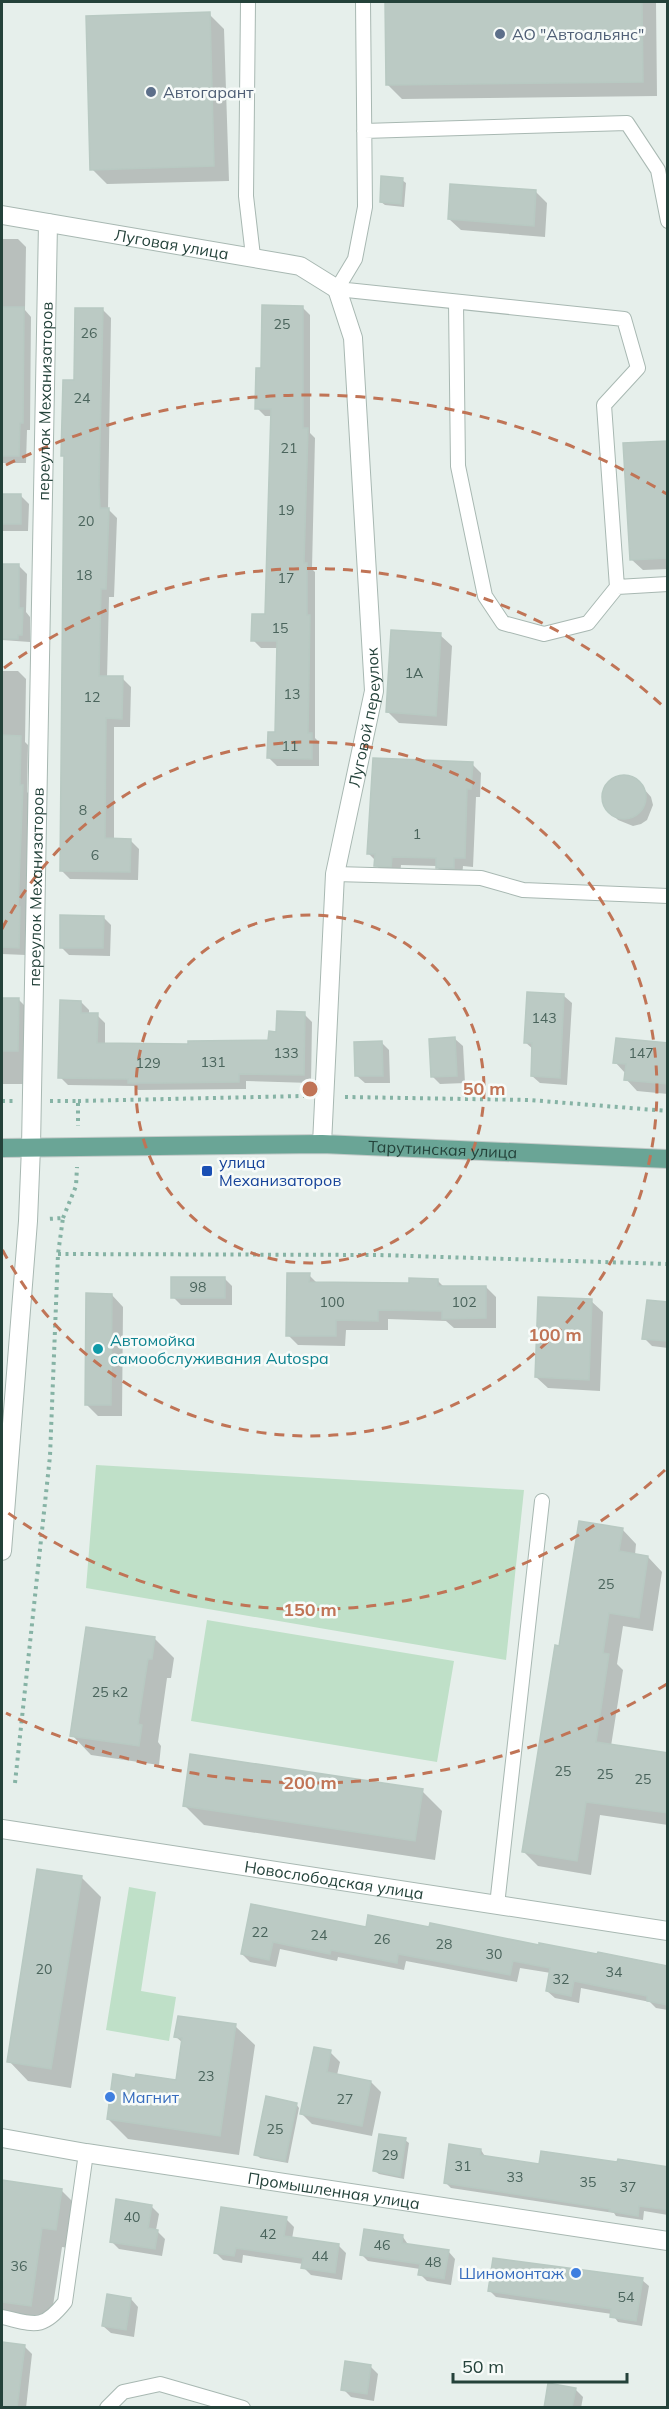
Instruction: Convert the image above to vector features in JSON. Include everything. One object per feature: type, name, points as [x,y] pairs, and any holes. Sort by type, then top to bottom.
[{"type":"main road","name":"Тарутинская улица","points":[[2,1148],[321,1144],[668,1159]]},
{"type":"street","name":"Луговая улица","points":[[2,215],[253,256],[300,266],[337,289]]},
{"type":"street","name":"переулок Механизаторов","points":[[2,1551],[28,1221],[31,1147],[48,223]]},
{"type":"street","name":"Луговой переулок","points":[[321,1144],[335,874],[374,691],[352,338],[337,289]]},
{"type":"street","name":"Новослободская улица","points":[[2,1829],[668,1931]]},
{"type":"street","name":"Промышленная улица","points":[[2,2138],[86,2153],[668,2241]]},
{"type":"lane","points":[[249,2],[246,195],[253,256]]},
{"type":"lane","points":[[363,2],[365,207],[355,260],[337,289],[624,319],[638,368],[604,405],[616,588],[588,623],[544,634],[503,623],[485,596],[458,466],[456,302]]},
{"type":"lane","points":[[364,131],[627,123],[658,170],[668,220]]},
{"type":"lane","points":[[616,588],[668,584]]},
{"type":"lane","points":[[335,874],[481,878],[523,890],[668,896]]},
{"type":"lane","points":[[497,1905],[542,1501]]},
{"type":"lane","points":[[2,2317],[38,2324],[54,2317],[65,2302],[86,2153]]},
{"type":"lane","points":[[107,2408],[123,2392],[160,2384],[243,2408]]},
{"type":"path","points":[[78,1101],[324,1096],[529,1100],[668,1111]]},
{"type":"path","points":[[15,1783],[50,1456],[58,1254],[63,1218],[28,1221]]},
{"type":"path","points":[[58,1254],[379,1255],[668,1264]]},
{"type":"green space","points":[[96,1465],[524,1490],[506,1660],[86,1588]]},
{"type":"green space","points":[[207,1620],[454,1661],[437,1762],[191,1721]]},
{"type":"green space","points":[[129,1887],[156,1892],[141,1991],[176,1997],[169,2041],[106,2030]]},
{"type":"building","points":[[385,2],[642,2],[643,82],[386,85]]},
{"type":"building","points":[[210,12],[214,166],[90,170],[86,16]]},
{"type":"building","points":[[381,176],[403,178],[401,204],[380,202]]},
{"type":"building","points":[[450,184],[536,190],[534,226],[448,219]]},
{"type":"building","points":[[262,305],[303,306],[303,428],[308,428],[304,563],[307,563],[307,615],[310,615],[308,733],[312,733],[312,759],[267,758],[268,732],[275,732],[277,641],[251,641],[252,614],[265,614],[271,409],[255,409],[256,368],[261,368]]},
{"type":"building","points":[[2,307],[24,307],[23,423],[20,423],[19,456],[2,456]]},
{"type":"building","points":[[75,308],[103,308],[99,485],[100,508],[109,508],[106,589],[101,589],[99,676],[123,676],[122,719],[106,718],[105,838],[131,839],[130,872],[60,871],[63,380],[74,380]]},
{"type":"building","points":[[668,441],[668,558],[630,560],[623,443]]},
{"type":"building","points":[[2,494],[21,494],[21,524],[2,524]]},
{"type":"building","points":[[2,564],[19,564],[19,608],[23,608],[22,635],[18,635],[18,639],[2,639]]},
{"type":"building","points":[[391,630],[441,633],[436,716],[386,712]]},
{"type":"building","points":[[2,735],[21,736],[20,785],[23,785],[18,907],[20,907],[19,948],[2,947]]},
{"type":"building","points":[[373,758],[473,762],[471,789],[467,789],[465,858],[454,858],[454,868],[436,868],[436,858],[392,857],[391,867],[374,866],[375,854],[367,854]]},
{"type":"building","points":[[624,775],[640,781],[646,797],[640,813],[624,819],[608,813],[602,797],[608,781]]},
{"type":"building","points":[[60,915],[104,916],[103,948],[60,948]]},
{"type":"building","points":[[527,992],[564,994],[560,1078],[531,1076],[532,1043],[524,1043]]},
{"type":"building","points":[[2,998],[19,998],[18,1051],[2,1051]]},
{"type":"building","points":[[60,1000],[81,1001],[81,1013],[98,1013],[97,1043],[188,1044],[188,1041],[268,1040],[269,1031],[276,1032],[277,1011],[305,1012],[304,1075],[239,1074],[239,1082],[160,1083],[128,1083],[128,1079],[58,1078]]},
{"type":"building","points":[[455,1037],[457,1076],[431,1077],[429,1039]]},
{"type":"building","points":[[616,1038],[668,1043],[668,1084],[624,1080],[626,1064],[613,1063]]},
{"type":"building","points":[[382,1041],[383,1076],[355,1076],[354,1042]]},
{"type":"building","points":[[287,1273],[310,1273],[309,1282],[409,1283],[409,1278],[438,1279],[438,1286],[486,1286],[486,1318],[442,1319],[442,1311],[378,1310],[378,1321],[336,1320],[336,1336],[286,1336]]},
{"type":"building","points":[[171,1277],[225,1277],[225,1298],[171,1298]]},
{"type":"building","name":"Автомойка самообслуживания Autospa","points":[[86,1293],[112,1294],[111,1405],[85,1405]]},
{"type":"building","points":[[538,1297],[592,1299],[589,1380],[535,1377]]},
{"type":"building","points":[[647,1300],[668,1302],[668,1341],[642,1339]]},
{"type":"building","points":[[579,1521],[623,1528],[619,1551],[648,1556],[639,1618],[609,1613],[603,1653],[609,1654],[596,1742],[668,1753],[668,1813],[586,1802],[577,1861],[522,1852],[555,1645],[559,1646]]},
{"type":"building","points":[[86,1627],[155,1637],[152,1659],[148,1659],[138,1724],[142,1725],[139,1746],[70,1736]]},
{"type":"building","points":[[190,1754],[423,1789],[415,1841],[183,1806]]},
{"type":"building","points":[[37,1869],[82,1876],[51,2069],[7,2062]]},
{"type":"building","points":[[251,1904],[366,1927],[368,1915],[429,1927],[430,1923],[539,1945],[539,1943],[597,1954],[598,1952],[668,1966],[668,2005],[647,2001],[647,1996],[574,1981],[571,1996],[546,1991],[550,1968],[513,1961],[510,1975],[398,1954],[397,1963],[331,1950],[330,1954],[273,1942],[269,1960],[241,1954]]},
{"type":"building","points":[[178,2016],[236,2024],[220,2136],[107,2119],[113,2074],[135,2078],[136,2074],[176,2080],[182,2038],[174,2037]]},
{"type":"building","points":[[314,2047],[331,2050],[327,2072],[371,2081],[362,2126],[300,2114]]},
{"type":"building","points":[[266,2096],[297,2103],[285,2161],[254,2155]]},
{"type":"building","points":[[379,2134],[406,2138],[400,2176],[373,2171]]},
{"type":"building","points":[[449,2144],[481,2149],[480,2155],[539,2164],[541,2151],[668,2167],[668,2210],[639,2206],[638,2216],[609,2211],[610,2209],[444,2183]]},
{"type":"building","points":[[2,2180],[62,2189],[56,2230],[42,2228],[31,2306],[2,2302]]},
{"type":"building","points":[[116,2199],[152,2205],[148,2228],[158,2230],[155,2249],[110,2242]]},
{"type":"building","points":[[221,2207],[287,2217],[284,2236],[339,2244],[335,2273],[301,2268],[303,2258],[236,2248],[234,2256],[214,2253]]},
{"type":"building","points":[[364,2229],[403,2235],[402,2243],[449,2250],[444,2279],[418,2275],[420,2264],[360,2255]]},
{"type":"building","points":[[493,2258],[643,2278],[636,2321],[610,2317],[611,2309],[488,2291]]},
{"type":"building","points":[[107,2294],[131,2298],[126,2330],[102,2326]]},
{"type":"building","points":[[2,2342],[25,2345],[17,2408],[2,2408]]},
{"type":"building","points":[[345,2361],[371,2365],[367,2394],[341,2390]]},
{"type":"building","points":[[548,2383],[576,2388],[572,2408],[544,2408]]},
{"type":"place","name":"АО \"Автоальянс\"","points":[[500,34]]},
{"type":"place","name":"Автогарант","points":[[151,92]]},
{"type":"place","name":"улица Механизаторов","points":[[207,1171]]},
{"type":"place","name":"Автомойка самообслуживания Autospa","points":[[98,1349]]},
{"type":"place","name":"Магнит","points":[[110,2097]]},
{"type":"place","name":"Шиномонтаж","points":[[576,2273]]}]
